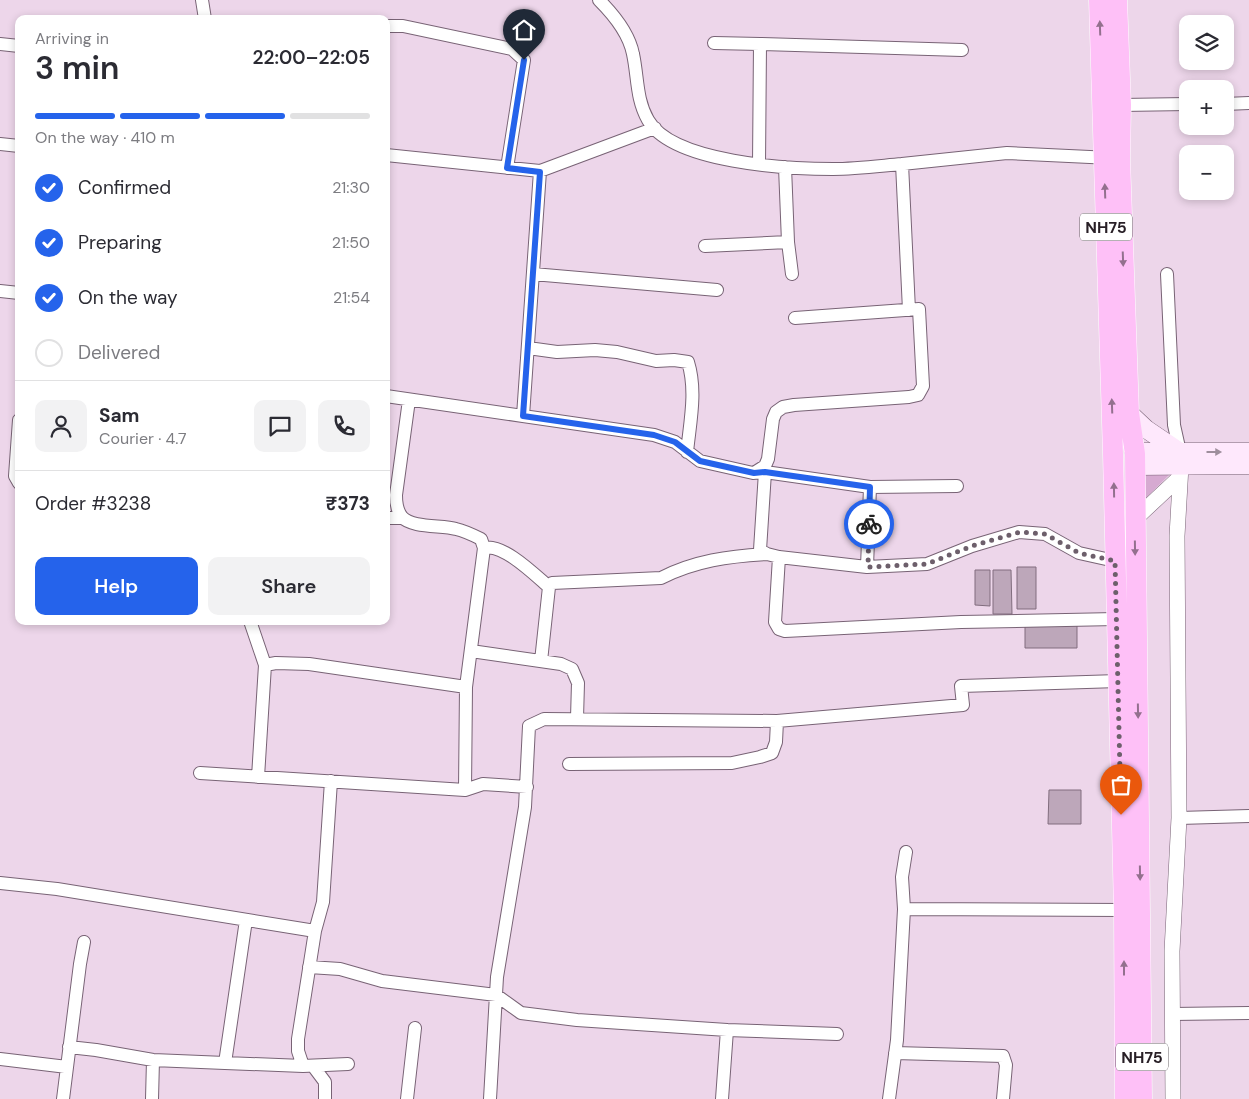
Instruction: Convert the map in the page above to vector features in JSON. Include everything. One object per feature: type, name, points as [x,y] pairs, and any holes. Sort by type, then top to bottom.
[{"type":"highway","name":"NH75","points":[[1099,0],[1129,412],[1135,457],[1134,520],[1142,1099]]},
{"type":"highway","name":"NH75","points":[[1117,0],[1121,105],[1112,159],[1113,454],[1124,910],[1125,1099]]},
{"type":"highway","points":[[1113,454],[1135,457]]},
{"type":"main road","points":[[1129,412],[1180,465]]},
{"type":"main road","points":[[1180,465],[1249,452]]},
{"type":"main road","points":[[1135,457],[1180,465],[1249,465]]},
{"type":"street","points":[[202,0],[204,15]]},
{"type":"street","points":[[600,0],[627,35],[633,53],[640,102],[649,122],[663,136],[678,145],[694,151],[759,164],[835,169],[1007,153],[1112,159]]},
{"type":"street","points":[[390,26],[404,26],[512,49],[524,60],[507,168]]},
{"type":"street","points":[[714,43],[962,50]]},
{"type":"street","points":[[0,44],[15,46]]},
{"type":"street","points":[[759,164],[760,44]]},
{"type":"street","points":[[1121,105],[1179,104]]},
{"type":"street","points":[[1234,104],[1249,104]]},
{"type":"street","points":[[390,154],[540,172],[655,128]]},
{"type":"street","points":[[0,144],[15,146]]},
{"type":"street","points":[[902,164],[909,310]]},
{"type":"street","points":[[785,167],[788,242],[792,274]]},
{"type":"street","points":[[523,416],[540,172]]},
{"type":"street","points":[[705,246],[788,242]]},
{"type":"street","points":[[533,274],[717,290]]},
{"type":"street","points":[[1167,274],[1174,425],[1180,465],[1177,536],[1179,818],[1172,951],[1173,1099]]},
{"type":"street","points":[[0,291],[15,293]]},
{"type":"street","points":[[773,555],[760,550],[759,472],[768,459],[772,419],[776,412],[783,407],[794,405],[909,397],[918,395],[923,386],[918,309],[795,318]]},
{"type":"street","points":[[528,348],[557,352],[595,350],[617,352],[656,361],[674,360],[688,362],[694,390],[687,452]]},
{"type":"street","points":[[390,397],[654,435],[675,442],[700,461],[759,472],[870,487],[957,486]]},
{"type":"street","points":[[403,518],[397,507],[396,495],[409,400]]},
{"type":"street","points":[[1134,520],[1180,465]]},
{"type":"street","points":[[868,567],[870,487]]},
{"type":"street","points":[[390,518],[403,518],[412,523],[455,528],[482,540],[484,548],[466,687],[465,790]]},
{"type":"street","points":[[541,661],[549,587],[552,583],[661,578],[701,562],[737,556],[773,555],[868,567],[927,564],[972,546],[1020,532],[1045,534],[1079,553],[1115,561]]},
{"type":"street","points":[[484,548],[490,546],[498,549],[520,563],[549,587]]},
{"type":"street","points":[[773,555],[775,622],[779,629],[785,631],[961,622],[1116,619]]},
{"type":"street","points":[[251,625],[265,665],[258,777]]},
{"type":"street","points":[[471,651],[560,664],[572,669],[578,683],[578,718]]},
{"type":"street","points":[[265,665],[282,662],[309,664],[466,687]]},
{"type":"street","points":[[490,1099],[497,977],[527,787],[529,726],[544,719],[578,718],[777,721],[962,705],[961,686],[1118,681]]},
{"type":"street","points":[[569,764],[732,763],[749,760],[772,752],[776,742],[777,721]]},
{"type":"street","points":[[200,773],[465,790],[483,784],[527,787]]},
{"type":"street","points":[[324,1099],[325,1082],[308,1066],[298,1051],[298,1040],[315,931],[323,902],[331,781]]},
{"type":"street","points":[[1179,818],[1249,816]]},
{"type":"street","points":[[890,1099],[897,1040],[904,909],[902,877],[906,852]]},
{"type":"street","points":[[0,883],[57,889],[315,931]]},
{"type":"street","points":[[904,909],[1124,910]]},
{"type":"street","points":[[225,1063],[246,920]]},
{"type":"street","points":[[63,1099],[84,942]]},
{"type":"street","points":[[310,967],[340,969],[382,981],[496,995],[521,1013],[577,1020],[727,1030],[837,1034]]},
{"type":"street","points":[[1172,1014],[1249,1013]]},
{"type":"street","points":[[407,1099],[415,1028]]},
{"type":"street","points":[[722,1099],[727,1030]]},
{"type":"street","points":[[69,1047],[153,1060],[308,1066],[348,1064]]},
{"type":"street","points":[[895,1052],[1003,1056],[1006,1065],[1003,1099]]},
{"type":"street","points":[[0,1058],[67,1067]]},
{"type":"street","points":[[152,1099],[153,1060]]},
{"type":"shaded area","points":[[1144,471],[1171,473],[1143,501]]},
{"type":"building","points":[[1017,567],[1036,567],[1036,609],[1017,609]]},
{"type":"building","points":[[975,570],[990,570],[990,606],[975,605]]},
{"type":"building","points":[[993,570],[1011,570],[1012,614],[993,614]]},
{"type":"building","points":[[1025,623],[1077,623],[1077,648],[1025,648]]},
{"type":"building","points":[[1049,790],[1081,790],[1081,824],[1048,824]]},
{"type":"way so far","points":[[869,524],[868,567],[927,564],[972,546],[1020,532],[1045,534],[1079,553],[1115,561],[1121,815]]},
{"type":"route","points":[[524,60],[507,168],[540,172],[523,416],[654,435],[675,442],[700,461],[754,473],[765,472],[870,487],[869,524]]}]
